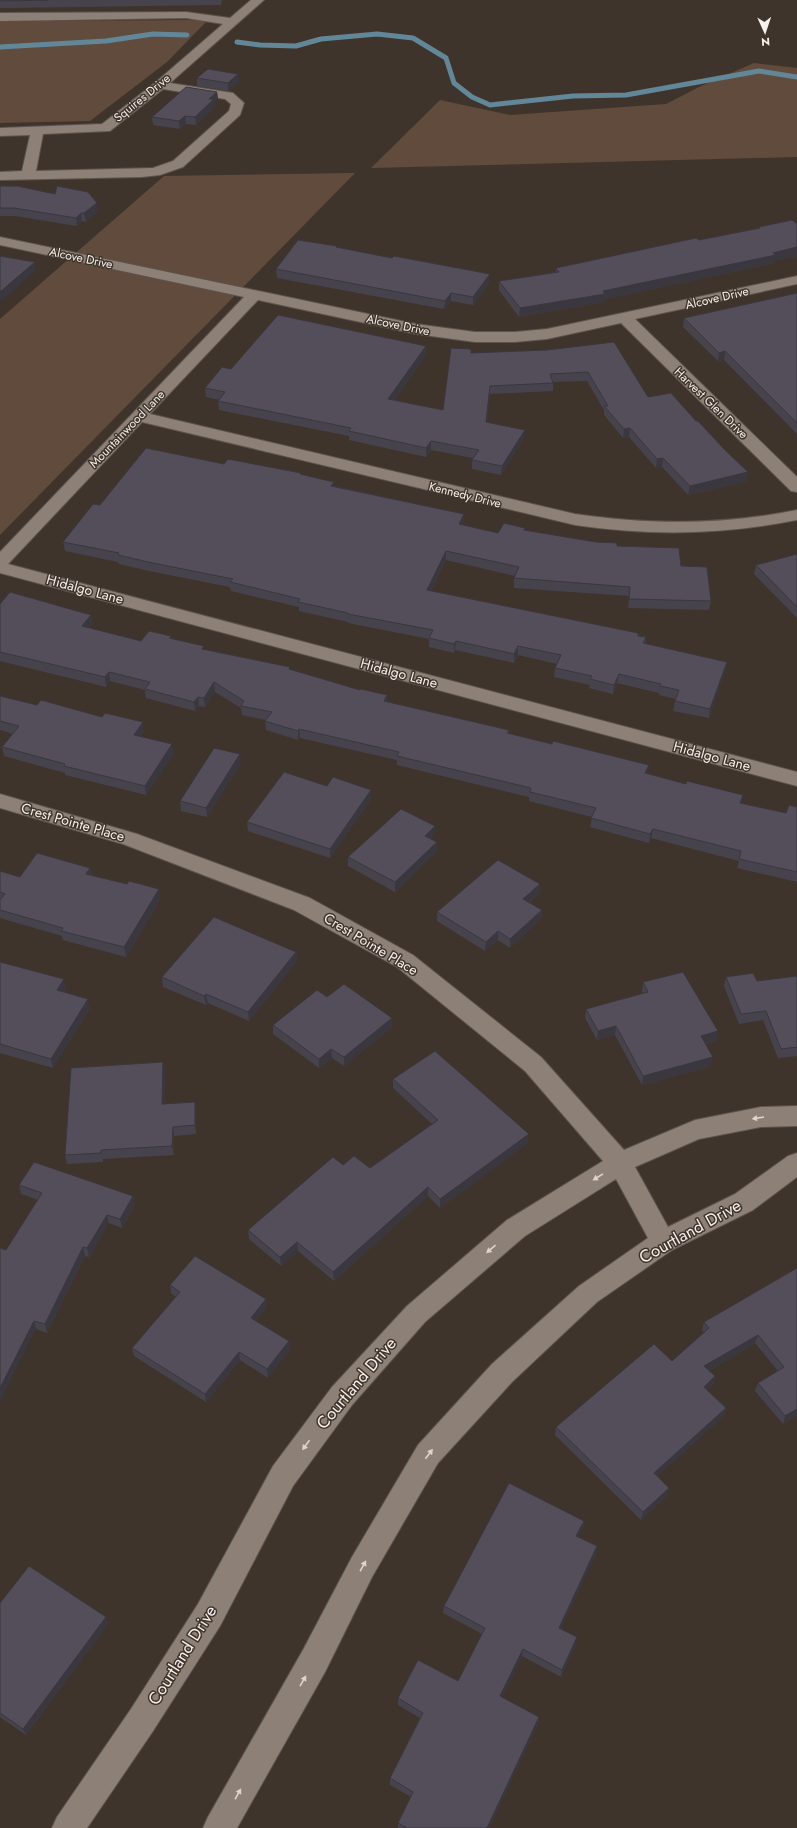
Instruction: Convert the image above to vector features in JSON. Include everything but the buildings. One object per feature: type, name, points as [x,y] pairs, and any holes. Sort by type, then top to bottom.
[{"type":"street","name":"Squires Drive","points":[[0,132],[105,128],[160,85],[258,0]]},
{"type":"street","points":[[0,17],[186,15],[232,22]]},
{"type":"street","points":[[0,176],[142,173],[169,168],[178,164],[235,112],[238,103],[229,96],[160,85]]},
{"type":"street","points":[[28,175],[37,131]]},
{"type":"street","name":"Alcove Drive","points":[[0,241],[422,331],[471,337],[515,337],[547,334],[797,280]]},
{"type":"street","name":"Mountainwood Lane","points":[[0,562],[254,295]]},
{"type":"street","name":"Harvest Glen Drive","points":[[624,318],[797,487]]},
{"type":"street","name":"Kennedy Drive","points":[[139,416],[535,512],[591,522],[651,528],[692,528],[742,525],[797,515]]},
{"type":"street","name":"Hidalgo Lane","points":[[0,567],[797,779]]},
{"type":"street","name":"Crest Pointe Place","points":[[0,801],[130,839],[302,904],[405,961],[533,1064],[620,1164],[664,1242]]},
{"type":"street","name":"Courtland Drive","points":[[68,1828],[142,1720],[209,1614],[283,1476],[342,1396],[416,1314],[516,1228],[620,1164],[695,1130],[761,1117],[797,1116]]},
{"type":"street","name":"Courtland Drive","points":[[219,1828],[314,1661],[362,1567],[428,1454],[502,1373],[588,1294],[664,1242],[744,1202],[797,1163]]},
{"type":"shaded area","points":[[208,20],[167,62],[90,121],[0,123],[0,21]]},
{"type":"shaded area","points":[[754,63],[797,68],[797,157],[371,168],[440,100],[510,115],[666,104],[699,87]]},
{"type":"shaded area","points":[[355,173],[0,535],[0,319],[164,176]]},
{"type":"waterway","points":[[0,47],[106,41],[153,34],[187,35]]},
{"type":"waterway","points":[[237,42],[260,45],[296,46],[321,39],[377,34],[413,38],[446,58],[454,83],[472,97],[490,105],[573,96],[626,95],[759,71],[797,77]]}]
